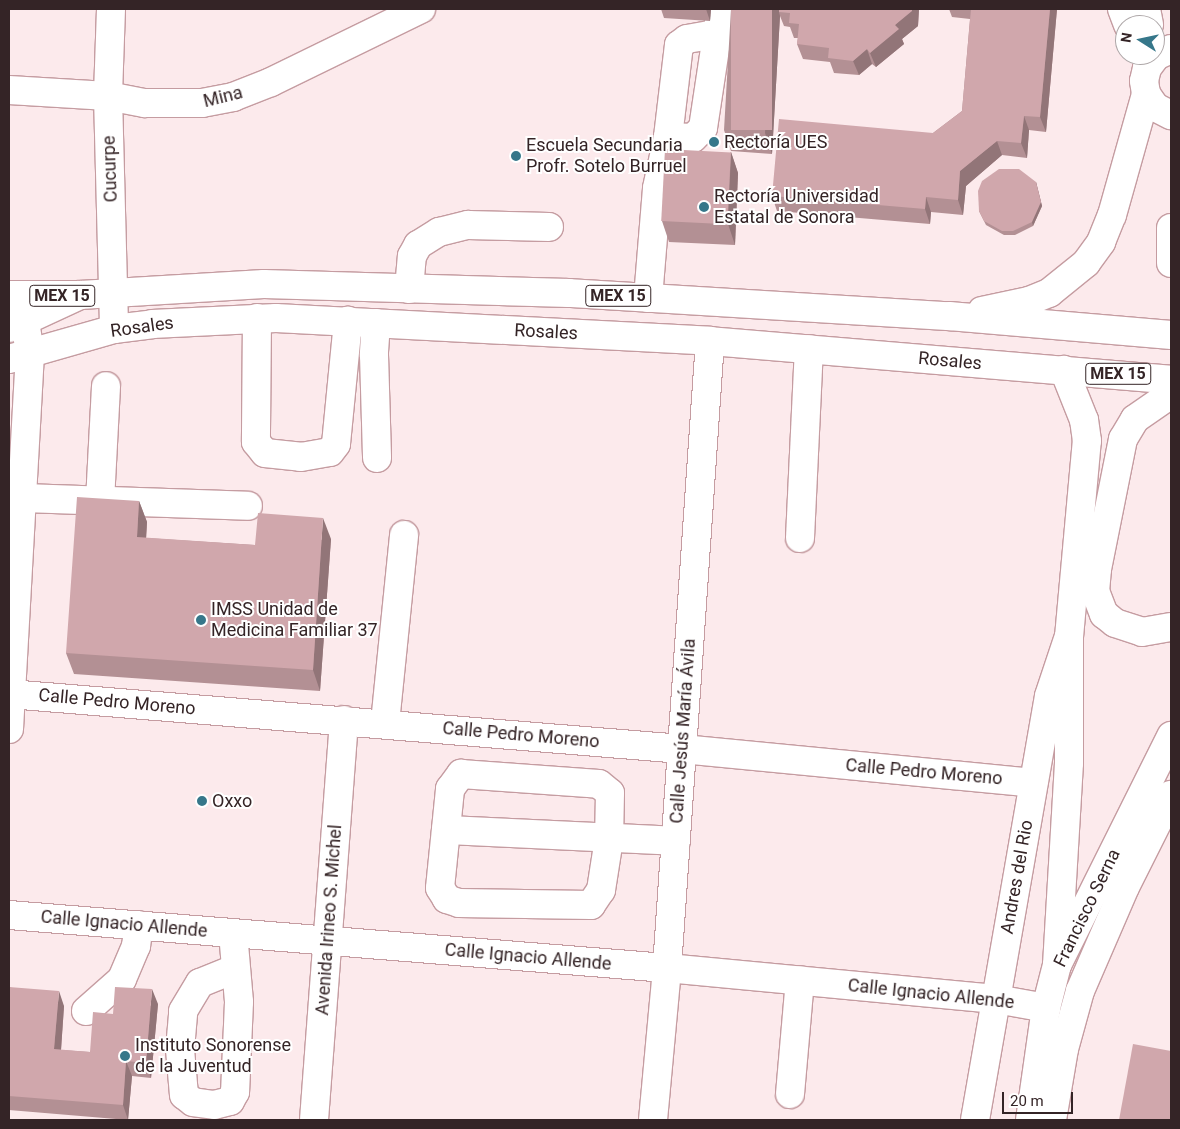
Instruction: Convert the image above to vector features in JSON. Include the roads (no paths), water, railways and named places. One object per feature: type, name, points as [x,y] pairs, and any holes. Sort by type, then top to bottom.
[{"type":"street","name":"Cucurpe","points":[[111,9],[108,96],[115,292],[114,329]]},
{"type":"street","name":"Mina","points":[[9,90],[108,96],[175,105],[233,97],[386,18],[421,9]]},
{"type":"street","points":[[668,137],[693,138],[700,134],[720,21]]},
{"type":"street","points":[[648,298],[657,188],[668,137],[679,45],[686,39],[720,21]]},
{"type":"street","points":[[949,316],[1029,301],[1049,293],[1086,263],[1100,242],[1112,214],[1155,65]]},
{"type":"street","points":[[1157,65],[1155,107],[1171,115]]},
{"type":"street","points":[[408,289],[412,256],[418,245],[439,232],[468,225],[549,227]]},
{"type":"street","points":[[1171,228],[1171,263]]},
{"type":"street","name":"Rosales","points":[[115,292],[264,284],[648,298],[949,316],[1171,335]]},
{"type":"street","name":"MEX 15","points":[[10,295],[80,295],[115,292]]},
{"type":"street","points":[[9,729],[23,498],[19,356],[17,325],[10,295]]},
{"type":"street","points":[[17,325],[80,295]]},
{"type":"street","points":[[257,318],[256,442],[265,453],[301,457],[330,452],[336,444],[348,322]]},
{"type":"street","name":"Rosales","points":[[19,356],[114,329],[152,324],[257,318],[710,342],[1064,370]]},
{"type":"street","points":[[376,323],[374,355],[377,458]]},
{"type":"street","name":"Calle Jesús María Ávila","points":[[653,1120],[668,968],[710,342]]},
{"type":"street","points":[[800,538],[809,349]]},
{"type":"street","points":[[1057,965],[1068,780],[1069,637],[1087,441],[1084,420],[1064,370]]},
{"type":"street","name":"MEX 15","points":[[1064,370],[1171,380]]},
{"type":"street","points":[[100,501],[106,386]]},
{"type":"street","points":[[1171,394],[1135,420],[1123,439],[1096,569],[1096,591],[1104,614],[1114,623],[1142,632],[1171,627]]},
{"type":"street","points":[[23,498],[248,506]]},
{"type":"street","points":[[386,723],[404,535]]},
{"type":"street","name":"Andres del Rio","points":[[974,1120],[1049,696],[1069,637]]},
{"type":"street","name":"Calle Pedro Moreno","points":[[11,694],[386,723],[1033,783]]},
{"type":"street","name":"Avenida Irineo S. Michel","points":[[314,1120],[344,720]]},
{"type":"street","name":"Francisco Serna","points":[[1030,1120],[1046,1008],[1057,965],[1171,736]]},
{"type":"street","points":[[461,774],[599,784],[610,793],[609,839],[601,890],[591,905],[459,903],[446,899],[440,888],[450,788],[461,774]]},
{"type":"street","name":"Francisco Serna","points":[[1052,1120],[1064,1049],[1080,991],[1125,888],[1171,795]]},
{"type":"street","points":[[446,830],[676,841]]},
{"type":"street","name":"Calle Ignacio Allende","points":[[9,915],[668,968],[996,999],[1046,1008]]},
{"type":"street","points":[[86,1011],[122,979],[136,946],[139,925]]},
{"type":"street","points":[[233,933],[234,969]]},
{"type":"street","points":[[790,1094],[800,980]]},
{"type":"place","name":"Rectoría UES","points":[[714,142]]},
{"type":"place","name":"Escuela Secundaria Profr. Sotelo Burruel","points":[[516,156]]},
{"type":"place","name":"Rectoría Universidad Estatal de Sonora","points":[[704,207]]},
{"type":"place","name":"IMSS Unidad de Medicina Familiar 37","points":[[201,620]]},
{"type":"place","name":"Oxxo","points":[[202,801]]},
{"type":"place","name":"Instituto Sonorense de la Juventud","points":[[125,1056]]}]
